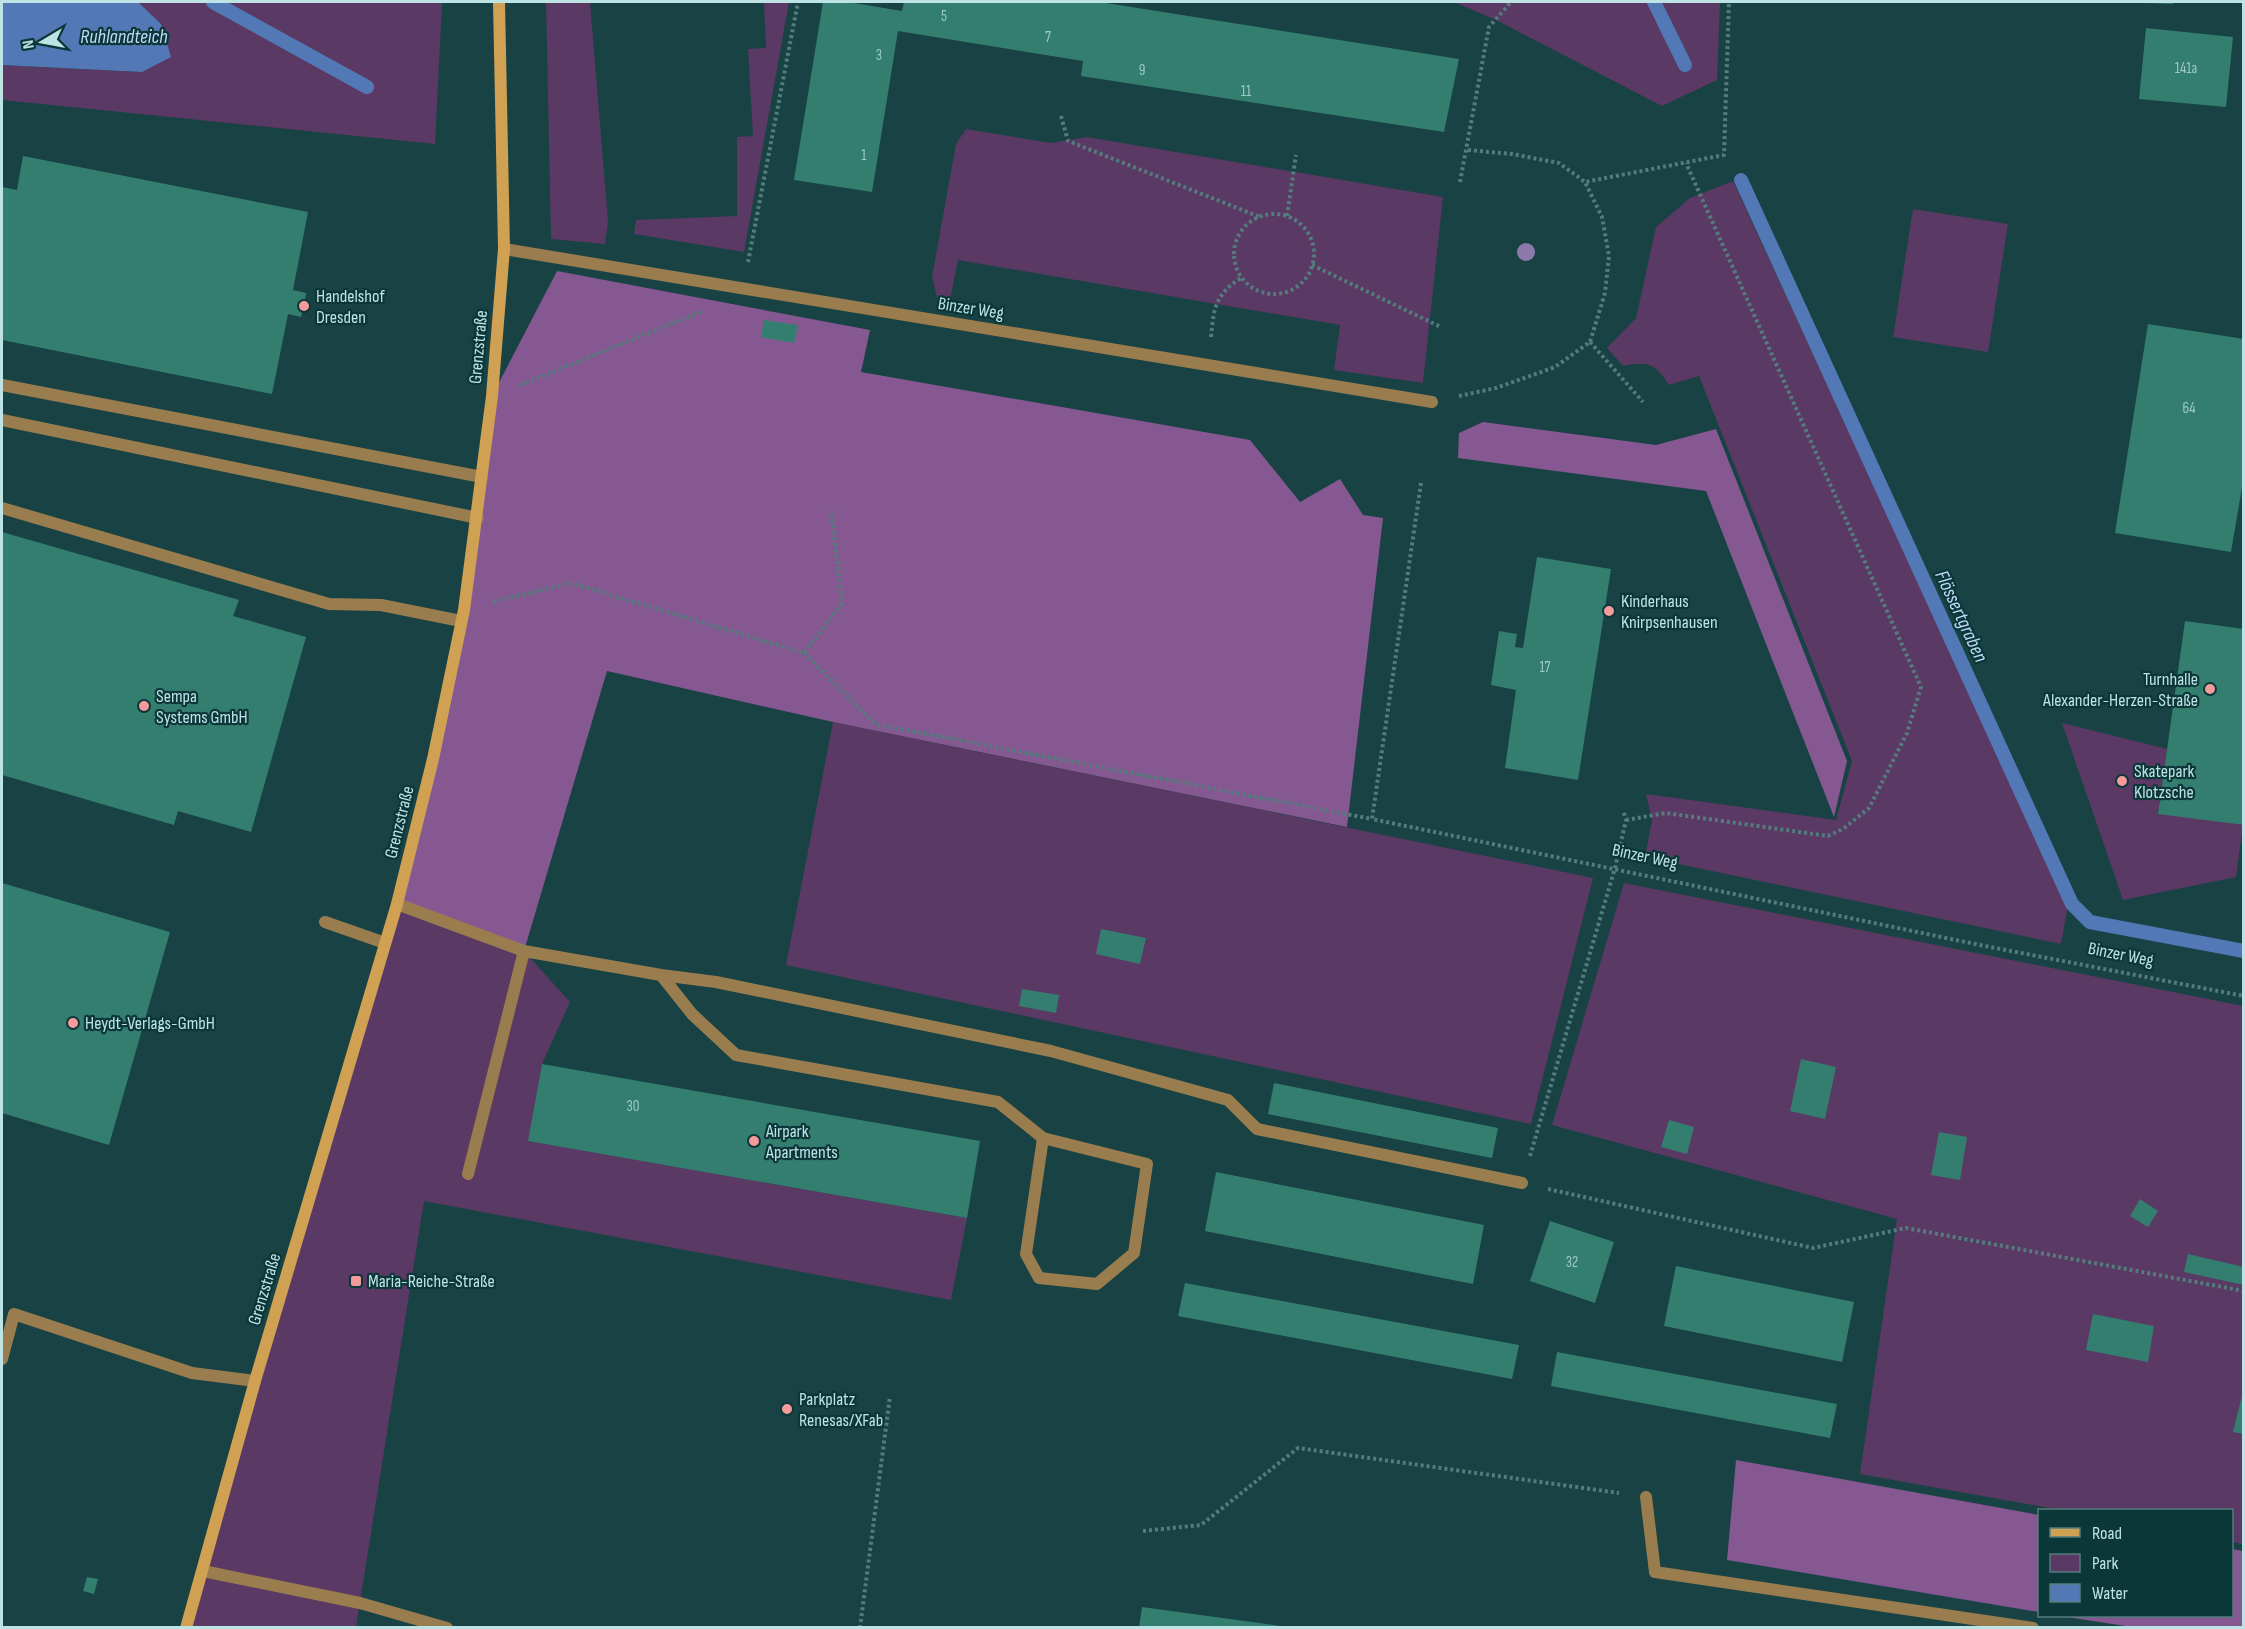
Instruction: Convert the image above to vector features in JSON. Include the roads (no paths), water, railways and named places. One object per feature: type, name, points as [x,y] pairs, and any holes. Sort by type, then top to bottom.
[{"type":"main road","name":"Grenzstraße","points":[[186,1628],[255,1381],[397,904],[433,759],[463,615],[478,518],[492,396],[504,249],[499,2]]},
{"type":"street","name":"Binzer Weg","points":[[504,249],[1432,402]]},
{"type":"street","points":[[2,385],[482,477]]},
{"type":"street","points":[[2,420],[478,518]]},
{"type":"street","points":[[2,508],[329,604],[381,605],[463,615]]},
{"type":"street","points":[[397,904],[524,951],[661,975],[716,982],[1051,1052],[1228,1100],[1257,1129],[1522,1183]]},
{"type":"street","points":[[325,922],[385,943]]},
{"type":"street","points":[[468,1174],[524,951]]},
{"type":"street","points":[[661,975],[692,1014],[736,1055],[998,1102],[1043,1138],[1147,1164],[1134,1253],[1097,1284],[1039,1278],[1026,1254],[1043,1138]]},
{"type":"street","points":[[2,1359],[14,1314],[192,1373],[255,1381]]},
{"type":"street","points":[[1646,1497],[1655,1572],[2033,1628]]},
{"type":"street","points":[[203,1571],[360,1604],[447,1628]]},
{"type":"water","name":"Ruhlandteich","points":[[2,2],[138,2],[161,24],[171,57],[142,72],[2,65]]},
{"type":"waterway","points":[[213,2],[367,87]]},
{"type":"waterway","name":"Flössertgraben","points":[[1654,2],[1685,65]]},
{"type":"waterway","name":"Flössertgraben","points":[[1741,180],[2072,904],[2090,922],[2244,951]]},
{"type":"place","name":"Handelshof Dresden","points":[[304,306]]},
{"type":"place","name":"Kinderhaus Knirpsenhausen","points":[[1609,611]]},
{"type":"place","name":"Turnhalle Alexander-Herzen-Straße","points":[[2210,689]]},
{"type":"place","name":"Sempa Systems GmbH","points":[[144,706]]},
{"type":"place","name":"Skatepark Klotzsche","points":[[2122,781]]},
{"type":"place","name":"Heydt-Verlags-GmbH","points":[[73,1023]]},
{"type":"place","name":"Airpark Apartments","points":[[754,1141]]},
{"type":"place","name":"Maria-Reiche-Straße","points":[[356,1281]]},
{"type":"place","name":"Parkplatz Renesas/XFab","points":[[787,1409]]}]
